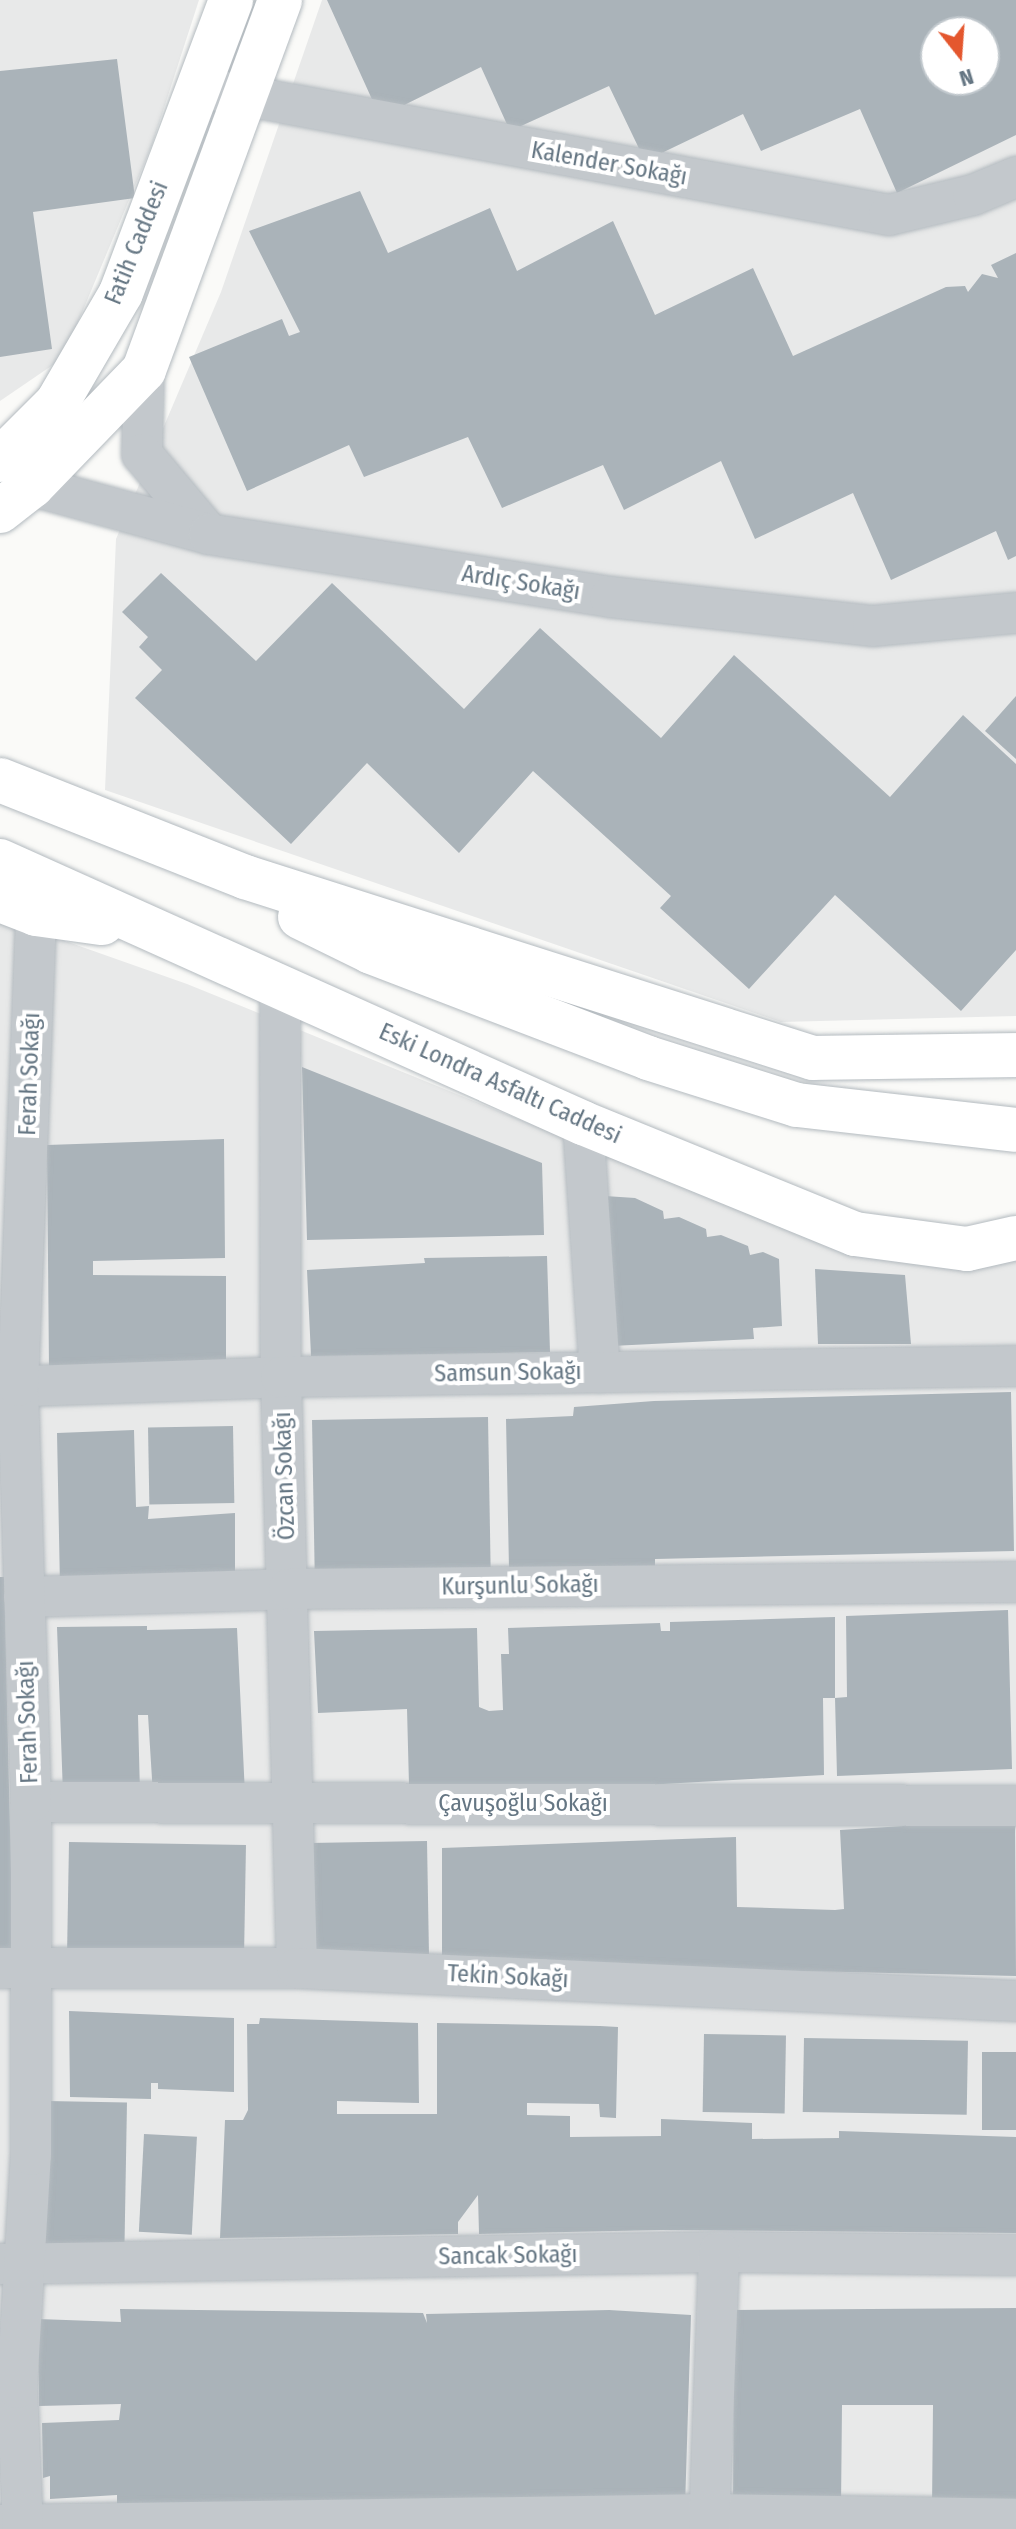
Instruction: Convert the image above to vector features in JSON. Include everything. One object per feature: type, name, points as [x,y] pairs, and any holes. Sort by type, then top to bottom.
[{"type":"main road","name":"Fatih Caddesi","points":[[11,486],[121,293],[231,0]]},
{"type":"main road","name":"Fatih Caddesi","points":[[144,370],[280,0]]},
{"type":"main road","points":[[11,486],[144,370]]},
{"type":"main road","points":[[0,780],[166,849],[371,952],[648,1058],[797,1105],[895,1120],[1016,1130]]},
{"type":"main road","points":[[166,849],[813,1058],[1016,1055]]},
{"type":"main road","name":"Eski Londra Asfaltı Caddesi","points":[[0,861],[583,1123],[855,1234],[967,1249],[1016,1238]]},
{"type":"main road","points":[[18,907],[150,930]]},
{"type":"street","name":"Kalender Sokağı","points":[[198,87],[246,99],[889,215],[973,195],[1016,177]]},
{"type":"street","points":[[144,370],[142,454],[209,534]]},
{"type":"street","name":"Ardıç Sokağı","points":[[11,486],[209,534],[610,597],[873,626],[1016,613]]},
{"type":"street","name":"Ferah Sokağı","points":[[15,2526],[17,2388],[12,2265],[31,2155],[15,1967],[31,1802],[24,1597],[9,1387],[18,907]]},
{"type":"street","name":"Özcan Sokağı","points":[[280,985],[281,1377],[297,1968]]},
{"type":"street","points":[[583,1123],[600,1372]]},
{"type":"street","name":"Samsun Sokağı","points":[[9,1387],[281,1377],[1016,1366]]},
{"type":"street","name":"Kurşunlu Sokağı","points":[[24,1597],[289,1589],[1016,1582]]},
{"type":"street","name":"Çavuşoğlu Sokağı","points":[[31,1802],[1016,1806]]},
{"type":"street","name":"Tekin Sokağı","points":[[15,1967],[297,1968],[1016,2001]]},
{"type":"street","points":[[709,2521],[719,2252]]},
{"type":"street","name":"Sancak Sokağı","points":[[12,2265],[719,2252],[1016,2255]]},
{"type":"street","points":[[15,2526],[1016,2519]]},
{"type":"shaded area","points":[[0,0],[199,0],[152,145],[63,358],[0,401]]},
{"type":"shaded area","points":[[322,0],[1016,0],[1016,1016],[781,1022],[105,790],[116,539],[221,292]]},
{"type":"shaded area","points":[[0,918],[187,984],[793,1231],[974,1270],[1016,1260],[1016,2529],[0,2529]]},
{"type":"building","points":[[327,0],[1016,0],[1016,135],[897,193],[860,109],[761,151],[743,114],[645,161],[609,86],[510,131],[481,67],[380,117]]},
{"type":"building","points":[[117,59],[135,198],[33,212],[52,349],[0,357],[0,71]]},
{"type":"building","points":[[360,191],[388,253],[490,208],[517,271],[613,221],[655,315],[753,268],[793,356],[946,287],[965,286],[968,292],[982,274],[998,278],[991,265],[1016,253],[1016,556],[1008,560],[996,531],[891,580],[853,493],[755,539],[721,461],[624,510],[603,465],[502,508],[468,437],[364,477],[349,445],[247,491],[189,357],[282,319],[289,336],[300,332],[249,231]]},
{"type":"building","points":[[161,573],[256,661],[332,583],[464,709],[540,628],[661,738],[734,655],[890,797],[963,715],[1016,764],[1016,950],[961,1011],[835,895],[749,989],[660,908],[671,896],[533,771],[459,853],[367,763],[291,844],[135,698],[162,670],[139,647],[148,637],[122,612]]},
{"type":"building","points":[[1016,696],[1016,759],[985,731]]},
{"type":"building","points":[[302,1067],[542,1163],[544,1235],[307,1240]]},
{"type":"building","points":[[224,1139],[225,1258],[93,1261],[93,1275],[226,1276],[226,1365],[49,1369],[47,1145]]},
{"type":"building","points":[[605,1196],[635,1198],[663,1211],[664,1219],[679,1217],[706,1229],[707,1237],[721,1235],[748,1246],[750,1255],[763,1252],[779,1259],[782,1326],[753,1328],[754,1339],[611,1346]]},
{"type":"building","points":[[547,1256],[550,1352],[311,1356],[307,1270],[425,1263],[424,1258]]},
{"type":"building","points":[[815,1269],[905,1275],[911,1344],[818,1344]]},
{"type":"building","points":[[1011,1392],[1014,1551],[655,1559],[655,1566],[509,1569],[506,1419],[573,1416],[574,1407],[654,1401]]},
{"type":"building","points":[[488,1417],[491,1573],[315,1576],[312,1420]]},
{"type":"building","points":[[233,1426],[234,1503],[149,1504],[148,1427]]},
{"type":"building","points":[[134,1430],[136,1507],[149,1506],[148,1519],[235,1513],[235,1580],[60,1587],[57,1433]]},
{"type":"building","points":[[0,1577],[4,1577],[13,1957],[0,1957]]},
{"type":"building","points":[[1008,1610],[1012,1769],[837,1776],[835,1698],[847,1697],[846,1616]]},
{"type":"building","points":[[835,1617],[835,1698],[823,1698],[824,1775],[663,1784],[409,1785],[407,1709],[318,1713],[314,1631],[477,1628],[479,1707],[489,1711],[503,1710],[501,1654],[509,1654],[508,1628],[660,1623],[661,1631],[670,1631],[670,1622]]},
{"type":"building","points":[[147,1626],[147,1630],[237,1628],[245,1794],[153,1795],[148,1715],[138,1715],[140,1793],[63,1794],[57,1627]]},
{"type":"building","points":[[1015,1819],[1016,1976],[547,1965],[547,1959],[442,1961],[442,1848],[736,1837],[737,1907],[835,1910],[844,1909],[840,1830]]},
{"type":"building","points":[[427,1841],[429,1964],[311,1966],[309,1843]]},
{"type":"building","points":[[69,1842],[246,1845],[244,1960],[67,1957]]},
{"type":"building","points":[[69,2011],[234,2018],[234,2092],[158,2089],[158,2083],[151,2083],[151,2099],[70,2097]]},
{"type":"building","points":[[260,2018],[418,2023],[419,2103],[337,2101],[337,2114],[437,2114],[437,2023],[600,2026],[618,2027],[616,2118],[600,2117],[599,2104],[527,2103],[527,2115],[570,2116],[570,2137],[661,2136],[661,2119],[752,2123],[752,2139],[839,2138],[839,2131],[1016,2137],[1016,2233],[661,2230],[479,2234],[478,2195],[458,2222],[458,2234],[220,2238],[225,2120],[243,2120],[248,2110],[247,2024],[259,2024]]},
{"type":"building","points":[[704,2034],[786,2035],[785,2113],[703,2112]]},
{"type":"building","points":[[804,2038],[968,2041],[967,2115],[803,2112]]},
{"type":"building","points":[[982,2052],[1016,2052],[1016,2130],[982,2130]]},
{"type":"building","points":[[47,2101],[127,2102],[124,2252],[44,2251]]},
{"type":"building","points":[[144,2134],[197,2137],[192,2235],[139,2232]]},
{"type":"building","points":[[1016,2308],[1016,2507],[932,2508],[933,2405],[842,2405],[841,2507],[733,2509],[734,2310]]},
{"type":"building","points":[[120,2309],[423,2313],[427,2323],[426,2314],[609,2310],[691,2315],[685,2507],[117,2505],[117,2495],[50,2499],[50,2476],[43,2478],[42,2423],[119,2420],[121,2404],[39,2406],[38,2319],[121,2322]]}]
